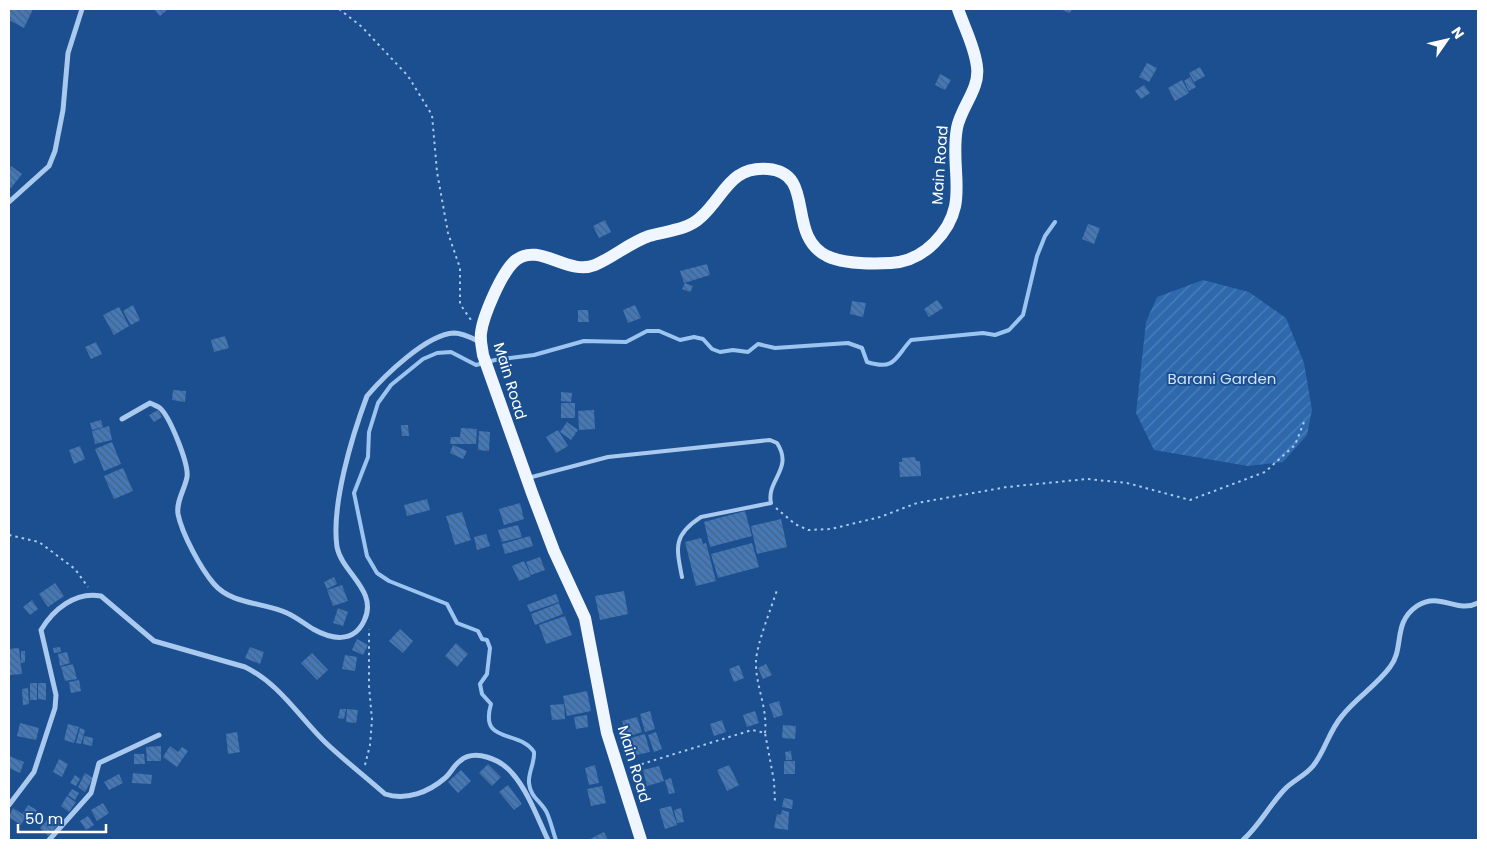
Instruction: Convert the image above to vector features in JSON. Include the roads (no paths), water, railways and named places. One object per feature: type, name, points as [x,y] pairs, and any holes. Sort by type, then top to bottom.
[{"type":"main road","name":"Main Road","points":[[641,840],[618,772],[601,703],[585,618],[554,551],[526,479],[480,338],[490,305],[509,269],[519,258],[531,254],[577,268],[596,265],[646,237],[693,223],[703,216],[738,175],[754,169],[770,170],[788,177],[798,194],[804,231],[811,243],[827,256],[847,261],[892,263],[913,258],[926,250],[946,228],[954,209],[958,182],[957,130],[977,76],[974,54],[958,9]]},
{"type":"street","points":[[9,202],[49,166],[63,110],[68,53],[82,9]]},
{"type":"street","points":[[122,419],[150,403],[160,408],[166,417],[185,460],[187,477],[178,513],[192,547],[213,584],[222,593],[286,613],[336,639],[342,639],[357,630],[364,623],[367,614],[365,594],[344,566],[340,556],[336,522],[338,494],[367,396],[378,383],[426,344],[442,336],[461,334],[480,338]]},
{"type":"street","points":[[9,805],[34,772],[56,708],[56,695],[41,630],[51,614],[60,607],[83,596],[94,594],[100,596],[154,641],[245,667],[273,683],[326,743],[385,794],[395,797],[408,796],[435,786],[446,777],[460,760],[477,755],[488,758],[512,772],[548,840]]},
{"type":"street","points":[[1243,840],[1286,788],[1314,766],[1342,715],[1376,684],[1392,666],[1396,654],[1399,628],[1415,607],[1437,599],[1461,607],[1470,607],[1478,603]]},
{"type":"street","points":[[49,840],[91,793],[99,763],[159,735]]},
{"type":"lane","points":[[526,479],[608,457],[770,440],[777,444],[784,458],[771,492],[771,503],[701,516],[692,522],[678,539],[677,550],[682,577]]},
{"type":"waterway","points":[[556,840],[547,813],[530,788],[529,779],[534,752],[527,745],[502,735],[491,726],[489,717],[491,704],[482,694],[480,684],[487,674],[490,648],[487,640],[482,639],[478,631],[457,623],[447,604],[389,581],[377,573],[367,556],[354,493],[368,457],[369,432],[378,403],[391,385],[423,359],[437,353],[451,352],[476,365],[495,360],[534,355],[584,341],[626,342],[647,331],[659,331],[680,340],[694,337],[703,339],[712,349],[720,352],[733,350],[748,352],[758,344],[775,348],[848,343],[862,348],[867,362],[884,365],[894,361],[911,340],[983,333],[995,335],[1009,330],[1023,315],[1037,256],[1045,236],[1055,222]]},
{"type":"park label","name":"Barani Garden","points":[[1222,379]]}]
